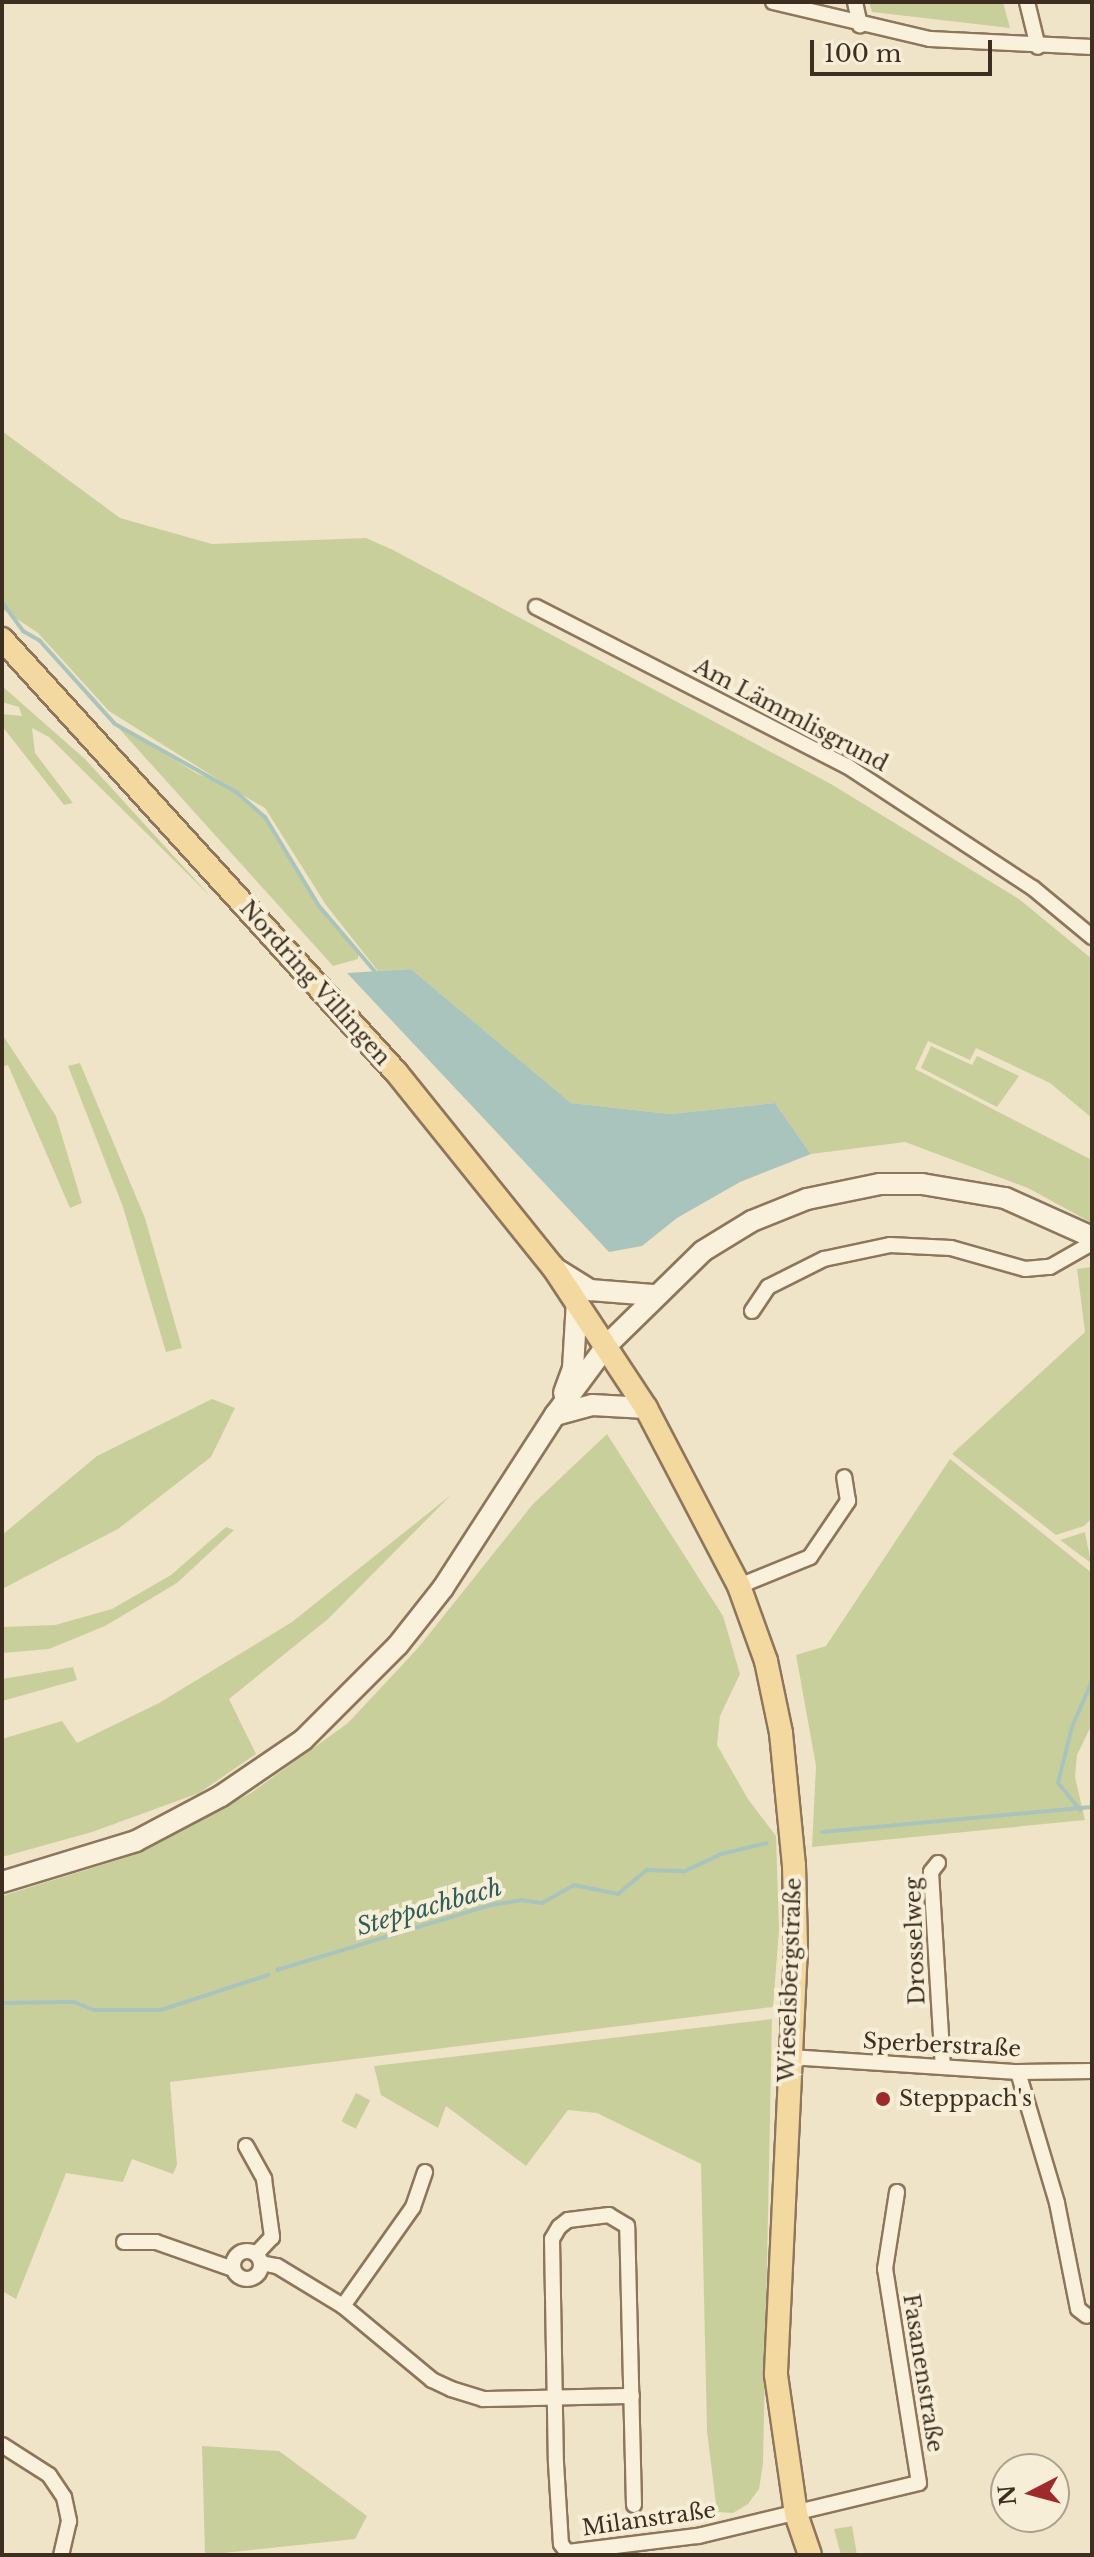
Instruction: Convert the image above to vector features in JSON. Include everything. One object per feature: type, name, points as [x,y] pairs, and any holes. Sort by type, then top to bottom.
[{"type":"main road","name":"Nordring Villingen","points":[[2,639],[396,1072],[553,1267],[607,1345]]},
{"type":"main road","name":"Wieselsbergstraße","points":[[607,1345],[646,1408],[739,1586],[766,1661],[781,1733],[794,1865],[790,2057],[775,2320],[777,2388],[796,2514],[810,2555]]},
{"type":"street","points":[[773,2],[860,25],[930,39],[1038,47],[1092,47]]},
{"type":"street","points":[[855,2],[860,25]]},
{"type":"street","points":[[1027,2],[1038,47]]},
{"type":"street","name":"Am Lämmlisgrund","points":[[536,607],[847,766],[1033,888],[1092,937]]},
{"type":"street","points":[[2,1882],[136,1841],[221,1796],[303,1740],[398,1645],[443,1588],[555,1415],[607,1345],[653,1295],[703,1251],[752,1221],[807,1199],[880,1184],[972,1189],[1038,1211],[1092,1240],[1050,1267],[1025,1269],[951,1248],[890,1245],[824,1259],[768,1287],[752,1311]]},
{"type":"street","points":[[553,1267],[590,1290],[653,1295]]},
{"type":"street","points":[[555,1415],[573,1368],[577,1301]]},
{"type":"street","points":[[555,1415],[592,1405],[646,1408]]},
{"type":"street","points":[[739,1586],[810,1557],[848,1501],[844,1477]]},
{"type":"street","name":"Drosselweg","points":[[938,1863],[931,1872],[943,2067]]},
{"type":"street","name":"Sperberstraße","points":[[790,2057],[1018,2072],[1092,2071]]},
{"type":"street","points":[[1018,2072],[1057,2203],[1078,2309],[1087,2316]]},
{"type":"street","points":[[124,2242],[156,2242],[233,2269],[238,2276],[252,2278],[258,2258],[272,2237],[264,2179],[246,2146]]},
{"type":"street","points":[[343,2306],[413,2207],[425,2172]]},
{"type":"street","name":"Fasanenstraße","points":[[796,2514],[919,2483],[885,2269],[897,2192]]},
{"type":"street","name":"Milanstraße","points":[[634,2505],[627,2226],[609,2215],[568,2220],[547,2237],[557,2397],[559,2521],[567,2552],[698,2536],[796,2514]]},
{"type":"street","points":[[233,2269],[239,2253],[277,2266],[343,2306],[432,2380],[451,2389],[483,2399],[632,2396]]},
{"type":"street","points":[[2,2445],[49,2475],[64,2497],[69,2521],[61,2555]]},
{"type":"green space","points":[[869,2],[1003,2],[1010,28],[872,12]]},
{"type":"green space","points":[[2,431],[120,518],[212,544],[366,538],[393,550],[831,784],[1019,899],[1092,959],[1092,1118],[1050,1083],[976,1048],[970,1060],[928,1041],[915,1069],[1092,1160],[1092,1223],[1028,1188],[905,1142],[811,1154],[775,1103],[670,1114],[571,1103],[411,969],[378,971],[326,905],[265,808],[237,792],[265,817],[319,906],[358,951],[358,959],[333,966],[114,723],[196,773],[235,790],[109,711],[38,633],[2,609]]},
{"type":"green space","points":[[2,686],[85,759],[212,898],[49,737],[32,728],[35,753],[73,803],[64,805],[2,726],[2,714],[22,716],[19,707],[2,702]]},
{"type":"green space","points":[[2,1034],[56,1116],[82,1203],[70,1208],[8,1065],[2,1067]]},
{"type":"green space","points":[[931,1046],[972,1065],[977,1056],[1019,1076],[997,1107],[921,1068]]},
{"type":"green space","points":[[80,1063],[145,1218],[182,1348],[166,1352],[123,1207],[68,1066]]},
{"type":"green space","points":[[1092,1267],[1092,1518],[1084,1526],[1056,1535],[952,1454],[1085,1332],[1077,1269]]},
{"type":"green space","points":[[212,1399],[235,1408],[211,1457],[118,1529],[2,1589],[2,1535],[97,1456]]},
{"type":"green space","points":[[607,1434],[723,1616],[740,1674],[720,1716],[717,1745],[748,1799],[776,1836],[779,1930],[773,2007],[170,2082],[177,2165],[173,2174],[132,2159],[123,2182],[66,2173],[16,2299],[2,2291],[2,1896],[121,1859],[251,1793],[348,1723],[418,1648],[533,1504]]},
{"type":"green space","points":[[950,1459],[1092,1573],[1092,1724],[1077,1755],[1075,1777],[1085,1820],[812,1847],[816,1766],[796,1655],[826,1646]]},
{"type":"green space","points":[[451,1495],[328,1619],[229,1699],[256,1754],[199,1793],[92,1832],[2,1857],[2,1739],[62,1721],[77,1743],[159,1703],[292,1622]]},
{"type":"green space","points":[[226,1527],[234,1530],[177,1583],[105,1626],[49,1649],[2,1653],[2,1627],[55,1625],[112,1609],[171,1575]]},
{"type":"green space","points":[[1085,1532],[1091,1563],[1060,1540]]},
{"type":"green space","points":[[73,1667],[77,1680],[2,1701],[2,1679]]},
{"type":"green space","points":[[772,2019],[763,2464],[759,2489],[748,2504],[733,2513],[717,2512],[707,2431],[701,2164],[597,2113],[568,2110],[526,2166],[446,2106],[438,2128],[381,2095],[374,2066]]},
{"type":"green space","points":[[356,2093],[370,2100],[356,2129],[341,2122]]},
{"type":"green space","points":[[202,2446],[279,2451],[367,2516],[355,2539],[205,2555]]},
{"type":"green space","points":[[852,2526],[857,2555],[841,2555],[834,2529]]},
{"type":"water","points":[[411,969],[571,1103],[670,1114],[775,1103],[811,1154],[740,1182],[677,1218],[642,1246],[609,1252],[347,973]]},
{"type":"waterway","points":[[2,602],[23,631],[40,641],[115,724],[236,792],[265,817],[319,906],[377,974]]},
{"type":"waterway","points":[[1080,1810],[1058,1783],[1072,1727],[1092,1681]]},
{"type":"waterway","name":"Steppachbach","points":[[822,1832],[1092,1807]]},
{"type":"waterway","name":"Steppachbach","points":[[277,1970],[491,1905],[522,1900],[542,1903],[574,1885],[618,1894],[647,1870],[685,1871],[721,1854],[767,1843]]},
{"type":"waterway","name":"Steppachbach","points":[[2,2003],[74,2002],[94,2010],[161,2010],[268,1975]]},
{"type":"place","name":"Stepppach's","points":[[883,2099]]}]
